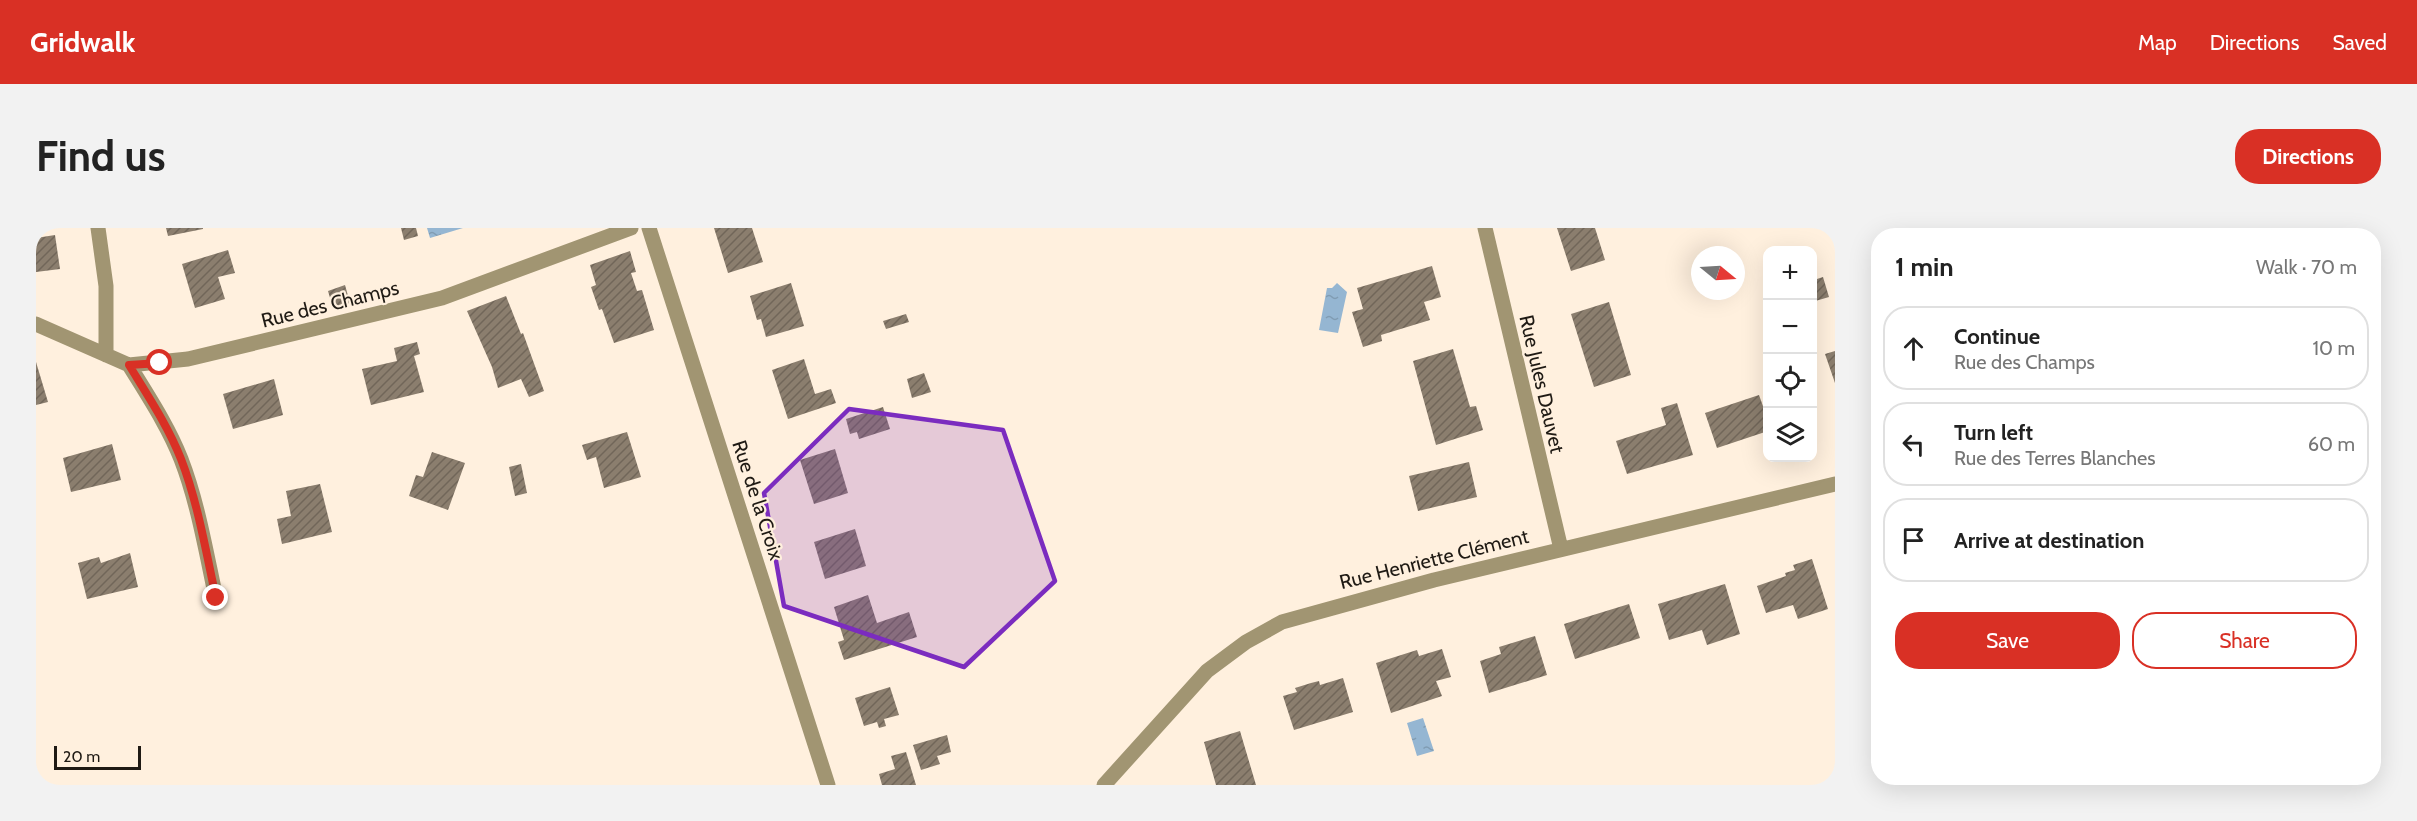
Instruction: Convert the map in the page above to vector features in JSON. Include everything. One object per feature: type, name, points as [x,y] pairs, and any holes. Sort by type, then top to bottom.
[{"type":"street","points":[[98,228],[106,286],[106,355]]},
{"type":"street","name":"Rue des Champs","points":[[36,324],[129,365],[188,359],[442,298],[631,228]]},
{"type":"street","name":"Rue de la Croix","points":[[650,228],[828,785]]},
{"type":"street","name":"Rue Jules Dauvet","points":[[1485,228],[1561,549]]},
{"type":"street","points":[[129,365],[165,425],[181,459],[191,488],[216,598]]},
{"type":"street","name":"Rue Henriette Clément","points":[[1104,785],[1207,671],[1246,642],[1282,622],[1354,600],[1835,483]]},
{"type":"highlighted area","points":[[849,409],[1003,430],[1055,581],[964,667],[784,606],[764,493]]},
{"type":"water","points":[[427,228],[463,228],[430,238]]},
{"type":"water","points":[[1337,283],[1347,292],[1338,333],[1319,330],[1327,288],[1332,288]]},
{"type":"water","points":[[1423,718],[1434,751],[1417,756],[1407,723]]},
{"type":"building","points":[[166,228],[203,228],[203,229],[168,236]]},
{"type":"building","points":[[401,228],[416,228],[418,236],[404,240]]},
{"type":"building","points":[[714,228],[752,228],[763,262],[728,273]]},
{"type":"building","points":[[1557,228],[1595,228],[1605,260],[1571,271]]},
{"type":"building","points":[[55,235],[60,269],[36,272],[36,238]]},
{"type":"building","points":[[228,250],[235,273],[218,277],[225,299],[195,308],[182,264]]},
{"type":"building","points":[[630,251],[636,272],[631,273],[637,291],[642,290],[654,330],[614,343],[602,309],[599,310],[591,287],[596,285],[590,265]]},
{"type":"building","points":[[1432,266],[1441,297],[1424,302],[1430,320],[1381,335],[1382,341],[1363,347],[1352,312],[1363,309],[1357,288]]},
{"type":"building","points":[[1823,277],[1829,297],[1817,301],[1817,279]]},
{"type":"building","points":[[791,283],[804,326],[766,337],[761,319],[757,320],[750,296]]},
{"type":"building","points":[[345,285],[350,303],[333,308],[328,291]]},
{"type":"building","points":[[506,296],[521,334],[523,333],[544,391],[529,397],[521,379],[498,388],[492,367],[467,311]]},
{"type":"building","points":[[1609,302],[1631,375],[1594,387],[1571,314]]},
{"type":"building","points":[[906,314],[909,322],[886,329],[883,321]]},
{"type":"building","points":[[417,342],[420,354],[414,356],[424,392],[371,405],[362,369],[397,361],[394,348]]},
{"type":"building","points":[[1453,349],[1470,407],[1476,406],[1483,430],[1436,445],[1413,361]]},
{"type":"building","points":[[1835,351],[1835,383],[1825,354]]},
{"type":"building","points":[[804,359],[815,394],[831,389],[836,403],[788,419],[772,370]]},
{"type":"building","points":[[36,362],[48,402],[36,405]]},
{"type":"building","points":[[924,373],[931,392],[912,398],[907,379]]},
{"type":"building","points":[[274,379],[283,415],[233,429],[223,394]]},
{"type":"building","points":[[1759,395],[1763,406],[1763,433],[1717,448],[1705,413]]},
{"type":"building","points":[[1677,403],[1693,455],[1627,474],[1616,441],[1666,425],[1661,408]]},
{"type":"building","points":[[883,407],[890,429],[859,439],[857,432],[850,434],[846,419]]},
{"type":"building","points":[[627,432],[641,477],[604,488],[596,457],[587,460],[582,445]]},
{"type":"building","points":[[112,444],[121,480],[71,492],[63,458]]},
{"type":"building","points":[[835,449],[848,493],[814,504],[800,460]]},
{"type":"building","points":[[432,452],[465,463],[448,510],[409,496],[416,475],[423,477]]},
{"type":"building","points":[[1469,462],[1477,497],[1418,511],[1409,476]]},
{"type":"building","points":[[521,464],[527,493],[515,496],[509,467]]},
{"type":"building","points":[[320,484],[332,532],[282,544],[277,519],[291,516],[286,491]]},
{"type":"building","points":[[855,529],[866,566],[825,579],[814,542]]},
{"type":"building","points":[[130,553],[138,587],[87,599],[78,563],[99,557],[101,563]]},
{"type":"building","points":[[1812,559],[1828,609],[1798,619],[1793,605],[1766,613],[1757,586],[1786,576],[1785,573],[1795,570],[1793,565]]},
{"type":"building","points":[[1725,584],[1740,634],[1707,645],[1702,630],[1669,640],[1658,604]]},
{"type":"building","points":[[868,595],[877,623],[909,612],[917,637],[844,660],[838,642],[844,640],[834,607]]},
{"type":"building","points":[[1629,604],[1640,638],[1575,659],[1564,624]]},
{"type":"building","points":[[1535,636],[1547,675],[1489,693],[1480,661],[1501,654],[1499,647]]},
{"type":"building","points":[[1442,649],[1451,677],[1436,681],[1442,696],[1391,713],[1376,663],[1417,650],[1419,656]]},
{"type":"building","points":[[1343,678],[1353,712],[1294,730],[1283,696],[1297,692],[1295,688],[1311,683],[1319,681],[1320,685]]},
{"type":"building","points":[[890,687],[899,715],[884,719],[886,726],[879,728],[877,722],[864,726],[855,698]]},
{"type":"building","points":[[1240,731],[1256,785],[1216,785],[1204,742]]},
{"type":"building","points":[[947,735],[951,752],[937,756],[940,764],[921,770],[913,745]]},
{"type":"building","points":[[906,752],[916,785],[882,785],[879,774],[895,769],[891,756]]},
{"type":"route","points":[[160,363],[129,365],[165,425],[181,459],[191,488],[216,598]]}]
